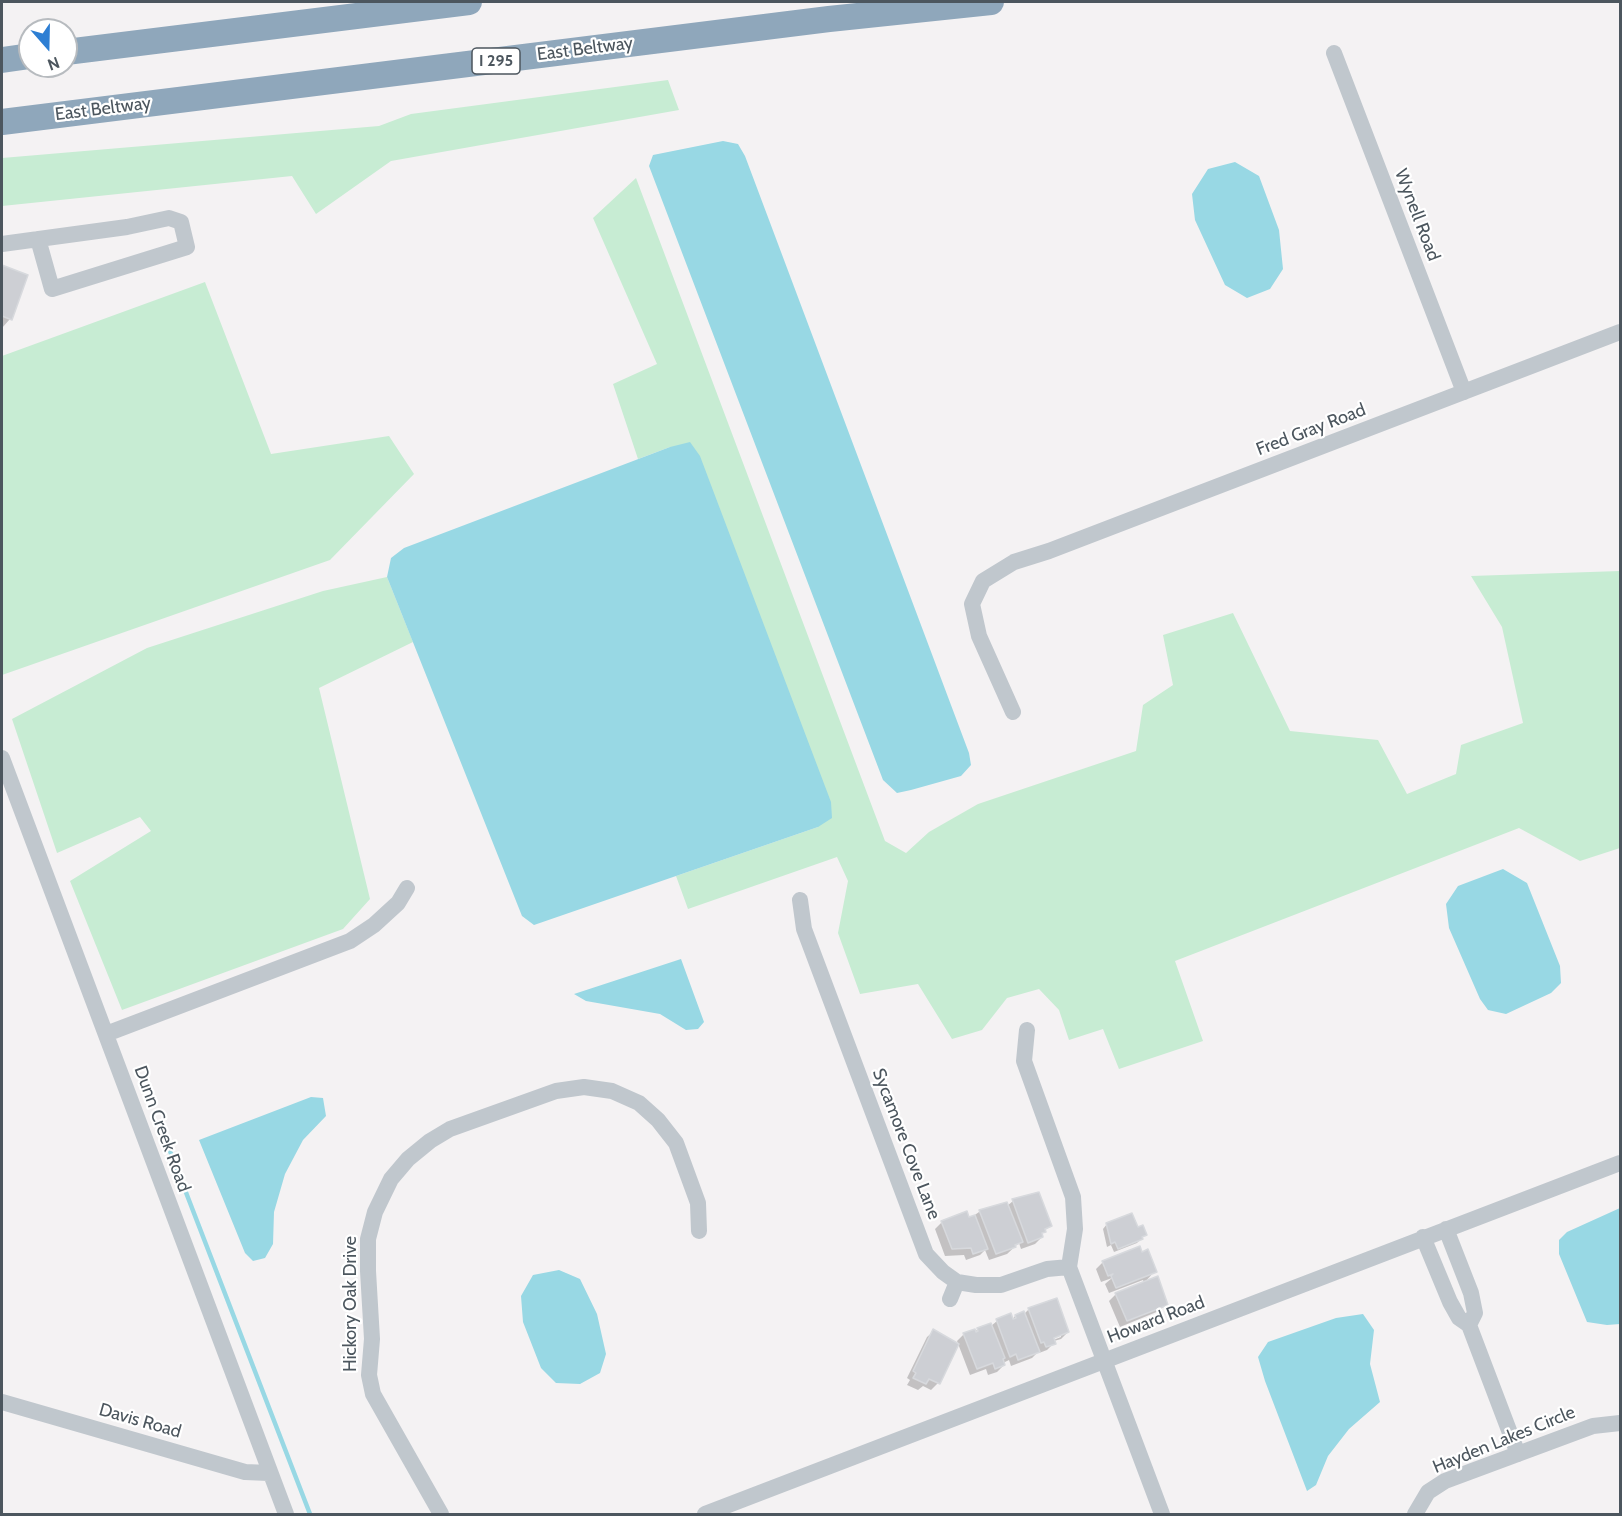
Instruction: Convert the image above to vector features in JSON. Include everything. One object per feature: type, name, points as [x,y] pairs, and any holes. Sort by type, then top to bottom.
[{"type":"highway","points":[[332,19],[428,2]]},
{"type":"highway","points":[[78,51],[469,2]]},
{"type":"highway","name":"East Beltway","points":[[2,122],[806,22],[991,2]]},
{"type":"highway","points":[[2,60],[18,58]]},
{"type":"street","name":"Wynell Road","points":[[1334,53],[1464,392]]},
{"type":"street","points":[[2,244],[169,219],[181,222],[187,247],[52,289],[38,239]]},
{"type":"street","name":"Fred Gray Road","points":[[1013,712],[979,636],[972,604],[983,581],[1014,562],[1071,543],[1620,332]]},
{"type":"street","name":"Dunn Creek Road","points":[[2,758],[286,1515]]},
{"type":"street","points":[[106,1034],[350,941],[374,925],[398,903],[407,888]]},
{"type":"street","name":"Sycamore Cove Lane","points":[[800,900],[804,929],[926,1254],[943,1272],[957,1282]]},
{"type":"street","points":[[1027,1030],[1024,1060],[1073,1197],[1075,1229],[1069,1267],[1162,1515]]},
{"type":"street","name":"Hickory Oak Drive","points":[[441,1515],[373,1394],[369,1375],[372,1339],[368,1239],[375,1212],[391,1179],[408,1159],[430,1141],[450,1129],[556,1091],[584,1087],[612,1091],[639,1103],[658,1120],[676,1143],[698,1203],[699,1231]]},
{"type":"street","name":"Howard Road","points":[[705,1515],[1620,1162]]},
{"type":"street","points":[[1446,1229],[1471,1293],[1475,1313],[1469,1325]]},
{"type":"street","points":[[1424,1237],[1450,1302],[1459,1318],[1469,1325],[1518,1454]]},
{"type":"street","points":[[950,1299],[957,1282],[1001,1286],[1047,1269],[1069,1267]]},
{"type":"street","name":"Davis Road","points":[[2,1402],[245,1472],[269,1473]]},
{"type":"street","name":"Hayden Lakes Circle","points":[[1415,1515],[1428,1492],[1445,1481],[1593,1426],[1620,1424]]},
{"type":"green space","points":[[668,80],[679,110],[391,161],[316,214],[292,176],[2,206],[2,158],[379,126],[411,114]]},
{"type":"green space","points":[[636,178],[885,841],[906,853],[929,832],[978,804],[1136,751],[1143,705],[1173,685],[1163,635],[1233,613],[1290,731],[1378,740],[1407,794],[1456,774],[1461,745],[1523,723],[1502,627],[1471,576],[1620,571],[1620,848],[1580,861],[1519,828],[1175,961],[1203,1041],[1119,1069],[1103,1029],[1069,1040],[1059,1010],[1039,989],[1007,998],[982,1030],[952,1039],[918,984],[860,994],[838,933],[848,881],[837,857],[688,909],[676,876],[818,827],[670,447],[638,459],[613,384],[657,364],[593,218]]},
{"type":"green space","points":[[205,282],[271,454],[389,436],[414,474],[330,560],[2,675],[2,356]]},
{"type":"green space","points":[[387,577],[413,642],[319,688],[370,899],[343,929],[122,1010],[70,881],[151,831],[140,817],[57,853],[12,719],[147,648],[323,591]]},
{"type":"water","points":[[723,141],[738,144],[745,156],[969,753],[971,765],[961,776],[897,793],[883,780],[649,166],[653,155]]},
{"type":"water","points":[[1235,162],[1259,176],[1279,230],[1283,269],[1270,289],[1247,298],[1225,285],[1195,220],[1192,194],[1208,169]]},
{"type":"water","points":[[690,442],[700,456],[831,802],[832,818],[818,827],[534,925],[522,916],[387,577],[391,558],[404,548],[670,447]]},
{"type":"water","points":[[1503,869],[1527,883],[1560,966],[1561,983],[1551,993],[1506,1014],[1488,1010],[1480,999],[1449,928],[1446,904],[1458,886]]},
{"type":"water","points":[[681,959],[704,1022],[698,1029],[686,1030],[660,1014],[586,1001],[574,994]]},
{"type":"water","points":[[311,1097],[323,1098],[326,1116],[303,1140],[285,1174],[274,1212],[273,1244],[265,1258],[253,1261],[245,1253],[199,1140]]},
{"type":"water","points":[[1620,1208],[1620,1324],[1587,1322],[1559,1254],[1559,1240],[1567,1232]]},
{"type":"water","points":[[559,1270],[580,1279],[597,1314],[606,1354],[600,1373],[580,1384],[556,1383],[541,1368],[523,1322],[521,1296],[533,1275]]},
{"type":"water","points":[[1363,1314],[1374,1330],[1370,1364],[1380,1402],[1349,1429],[1328,1456],[1316,1485],[1307,1491],[1258,1357],[1268,1342],[1336,1318]]},
{"type":"building","points":[[2,265],[28,275],[12,320],[2,316]]},
{"type":"building","points":[[1039,1192],[1052,1226],[1045,1229],[1046,1232],[1042,1233],[1043,1237],[1028,1243],[1012,1199]]},
{"type":"building","points":[[1007,1202],[1023,1242],[996,1254],[979,1210]]},
{"type":"building","points":[[967,1211],[969,1217],[975,1215],[988,1249],[973,1254],[971,1248],[952,1249],[941,1221]]},
{"type":"building","points":[[1132,1213],[1138,1227],[1143,1225],[1147,1235],[1142,1237],[1143,1239],[1118,1249],[1115,1242],[1111,1244],[1106,1223]]},
{"type":"building","points":[[1140,1246],[1142,1252],[1148,1249],[1157,1272],[1116,1288],[1111,1276],[1113,1274],[1108,1276],[1102,1261]]},
{"type":"building","points":[[1158,1276],[1168,1305],[1127,1321],[1115,1293]]},
{"type":"building","points":[[1057,1298],[1069,1332],[1054,1338],[1056,1344],[1046,1347],[1044,1342],[1041,1343],[1028,1308]]},
{"type":"building","points":[[1024,1311],[1040,1352],[1018,1360],[1016,1354],[1010,1357],[996,1319],[1011,1313],[1013,1319],[1016,1318],[1015,1315]]},
{"type":"building","points":[[991,1323],[1005,1358],[1003,1359],[1005,1365],[995,1369],[993,1363],[977,1369],[963,1333],[975,1329],[976,1332],[977,1328]]},
{"type":"building","points":[[933,1329],[959,1344],[940,1384],[929,1379],[926,1384],[913,1378],[916,1373],[913,1371]]},
{"type":"waterway","points":[[170,1151],[310,1514]]}]
